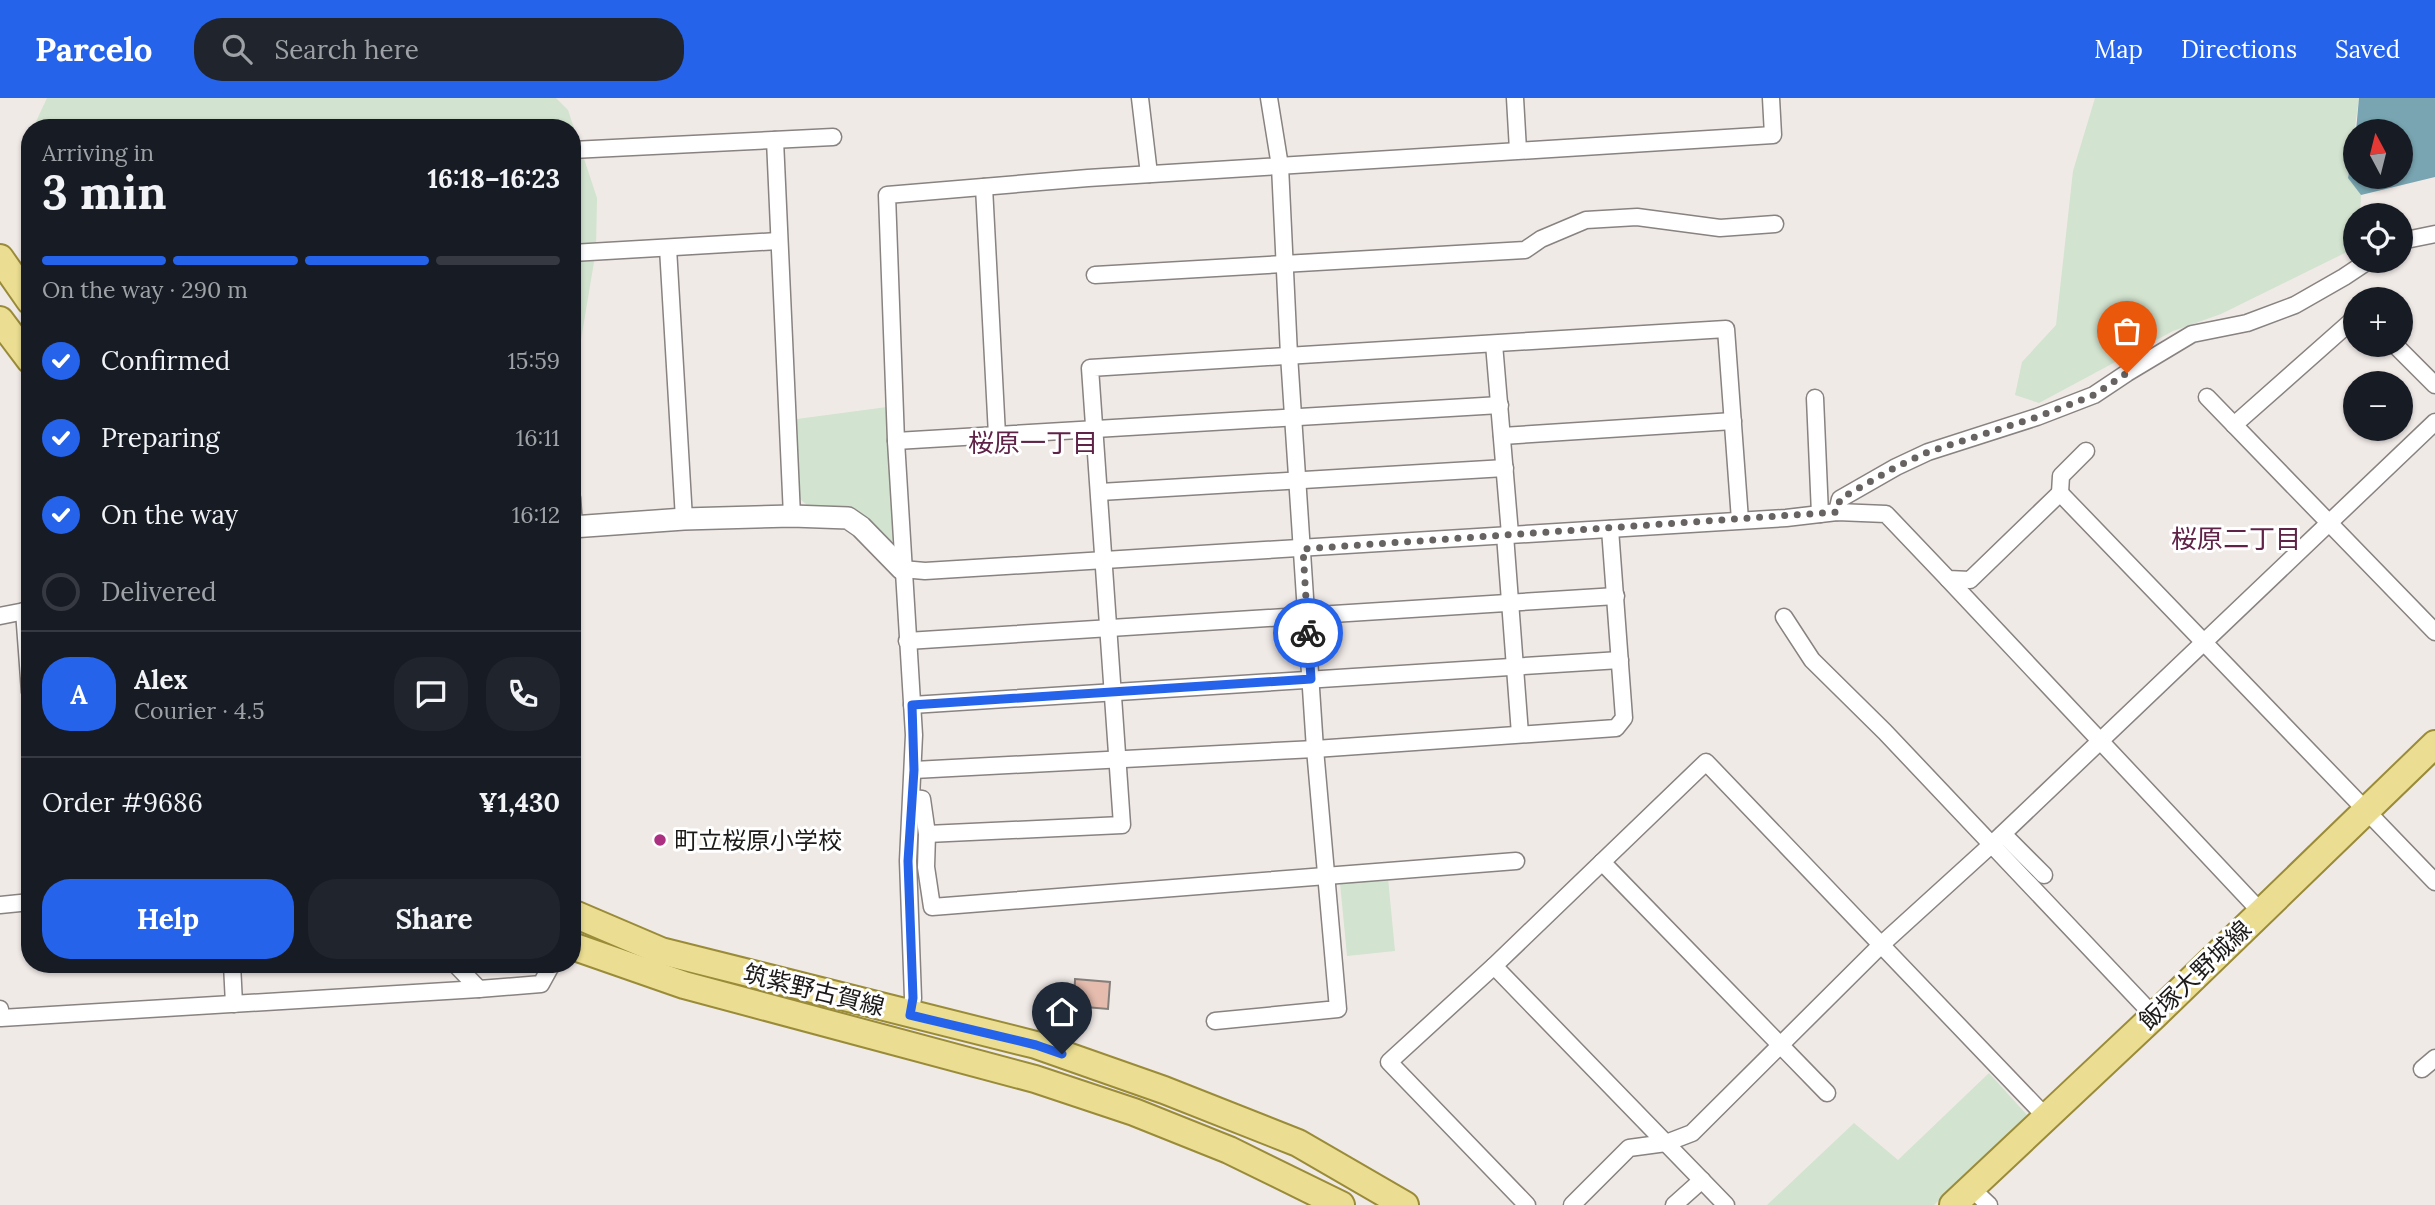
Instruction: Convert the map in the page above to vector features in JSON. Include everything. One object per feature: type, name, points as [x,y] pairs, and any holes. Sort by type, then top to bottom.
[{"type":"main road","points":[[0,258],[21,288]]},
{"type":"main road","points":[[0,320],[21,348]]},
{"type":"main road","name":"飯塚大野城線","points":[[1971,1199],[2046,1117],[2435,744]]},
{"type":"main road","name":"筑紫野古賀線","points":[[581,917],[661,951],[1036,1045],[1301,1136],[1405,1205]]},
{"type":"main road","name":"筑紫野古賀線","points":[[581,949],[684,985],[1035,1079],[1122,1107],[1229,1150],[1341,1205]]},
{"type":"street","points":[[1140,98],[1149,174]]},
{"type":"street","points":[[1215,1021],[1338,1009],[1315,749],[1289,355],[1280,166],[1269,98]]},
{"type":"street","points":[[1515,98],[1518,150]]},
{"type":"street","points":[[910,1015],[913,998],[908,861],[914,770],[902,569],[887,195],[1149,174],[1773,135],[1771,98]]},
{"type":"street","points":[[581,150],[833,137]]},
{"type":"street","points":[[775,140],[792,516]]},
{"type":"street","points":[[984,187],[997,435]]},
{"type":"street","points":[[1095,275],[1525,250],[1541,239],[1586,220],[1637,217],[1720,228],[1775,224]]},
{"type":"street","points":[[2413,239],[2435,234]]},
{"type":"street","points":[[581,253],[778,241]]},
{"type":"street","points":[[668,248],[684,519]]},
{"type":"street","points":[[1837,512],[1840,499],[1896,467],[1957,442],[2037,417],[2094,395],[2192,334],[2246,323],[2295,305],[2350,273]]},
{"type":"street","points":[[927,834],[1122,825],[1090,368],[1726,329],[1740,520]]},
{"type":"street","points":[[2234,425],[2343,329]]},
{"type":"street","points":[[1494,344],[1505,468],[1509,603],[1520,734]]},
{"type":"street","points":[[2407,357],[2435,385]]},
{"type":"street","points":[[2207,397],[2435,632]]},
{"type":"street","points":[[1815,398],[1820,514]]},
{"type":"street","points":[[896,441],[1500,405]]},
{"type":"street","points":[[1502,436],[1733,421]]},
{"type":"street","points":[[1572,1205],[1629,1148],[1666,1143],[1692,1133],[1882,944],[1997,839],[2435,422]]},
{"type":"street","points":[[1948,579],[1970,580],[2060,493],[2061,476],[2087,452]]},
{"type":"street","points":[[1100,492],[1505,468]]},
{"type":"street","points":[[2060,493],[2435,882]]},
{"type":"street","points":[[581,526],[684,519],[792,516],[848,519],[861,527],[902,569],[925,571],[1105,562],[1837,512],[1886,514],[2261,912]]},
{"type":"street","points":[[914,770],[1315,749],[1616,727],[1624,718],[1610,529]]},
{"type":"street","points":[[907,641],[1616,596]]},
{"type":"street","points":[[0,616],[21,611]]},
{"type":"street","points":[[1784,617],[1812,660],[1997,839],[2154,1016]]},
{"type":"street","points":[[912,705],[1620,660]]},
{"type":"street","points":[[1527,1205],[1389,1062],[1494,966],[1706,762],[2046,1117]]},
{"type":"street","points":[[912,798],[922,799],[927,834],[926,867],[932,907],[1516,861]]},
{"type":"street","points":[[1997,839],[2044,876]]},
{"type":"street","points":[[1602,862],[1827,1093]]},
{"type":"street","points":[[0,905],[21,903]]},
{"type":"street","points":[[1494,966],[1726,1205]]},
{"type":"street","points":[[232,973],[234,1004]]},
{"type":"street","points":[[464,973],[479,989]]},
{"type":"street","points":[[0,1009],[1,1018],[479,989],[541,984],[547,973]]},
{"type":"street","points":[[2422,1069],[2435,1058]]},
{"type":"street","points":[[1674,1205],[1702,1180]]},
{"type":"green space","points":[[47,98],[556,98],[568,110],[571,119],[37,119]]},
{"type":"green space","points":[[2095,98],[2359,98],[2356,119],[2343,119],[2343,189],[2357,189],[2361,195],[2361,203],[2343,203],[2343,254],[2221,314],[2173,331],[2039,403],[2015,395],[2022,362],[2056,325],[2073,171]]},
{"type":"green space","points":[[581,149],[597,198],[596,250],[581,340]]},
{"type":"green space","points":[[887,407],[894,541],[886,541],[847,508],[808,506],[799,498],[797,419]]},
{"type":"green space","points":[[1388,878],[1395,951],[1347,956],[1340,883]]},
{"type":"green space","points":[[1989,1073],[2027,1115],[1934,1205],[1767,1205],[1854,1123],[1898,1160]]},
{"type":"water","points":[[2359,98],[2435,98],[2435,177],[2413,182],[2413,119],[2357,119]]},
{"type":"water","points":[[2356,189],[2386,189],[2361,195]]},
{"type":"building","points":[[1075,979],[1110,982],[1108,1009],[1074,1006]]},
{"type":"way so far","points":[[1308,633],[1303,549],[1786,518],[1837,512],[1840,499],[1896,467],[1928,452],[2037,417],[2094,395],[2127,373]]},
{"type":"place","name":"町立桜原小学校","points":[[660,840]]},
{"type":"district","name":"桜原一丁目","points":[[1033,442]]},
{"type":"district","name":"桜原二丁目","points":[[2236,538]]},
{"type":"route","points":[[1062,1054],[1036,1045],[910,1015],[913,998],[908,861],[914,770],[912,705],[1311,679],[1308,633]]}]
